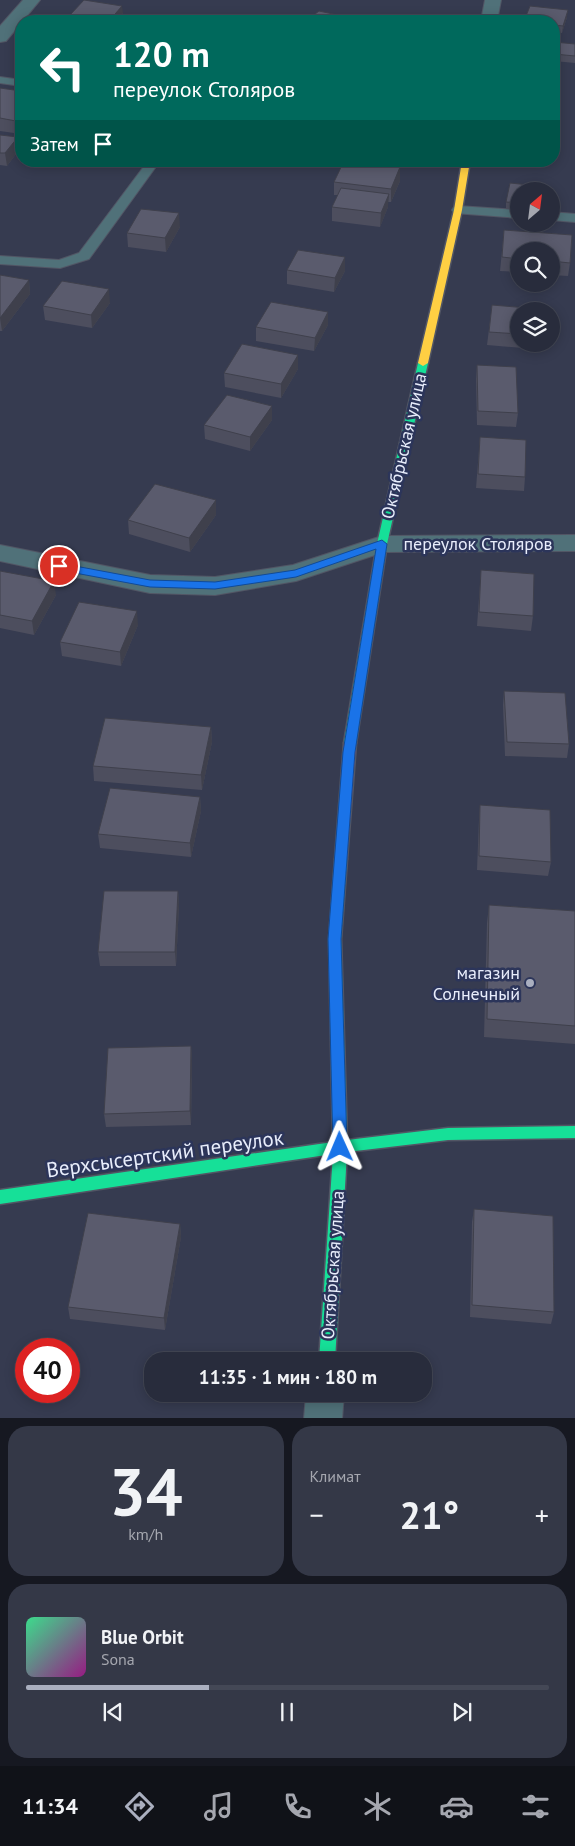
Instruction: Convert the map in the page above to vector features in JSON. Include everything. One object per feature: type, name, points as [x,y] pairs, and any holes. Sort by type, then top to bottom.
[{"type":"street","points":[[19,15],[32,0]]},
{"type":"street","points":[[490,15],[493,0]]},
{"type":"street","points":[[0,37],[15,20]]},
{"type":"street","name":"Октябрьская улица","points":[[328,1352],[340,1147],[335,939],[349,752],[382,544],[458,210],[465,167]]},
{"type":"street","name":"переулок Столяров","points":[[0,554],[150,584],[215,586],[296,573],[382,544],[575,543]]},
{"type":"street","name":"Верхсысертский переулок","points":[[0,1198],[340,1147],[448,1134],[575,1132]]},
{"type":"street","points":[[324,1418],[325,1402]]},
{"type":"lane","points":[[0,80],[15,82]]},
{"type":"lane","points":[[0,260],[60,264],[84,256],[150,167]]},
{"type":"lane","points":[[458,210],[510,213]]},
{"type":"lane","points":[[560,217],[575,218]]},
{"type":"building","points":[[84,0],[122,6],[114,15],[70,15]]},
{"type":"building","points":[[530,6],[568,10],[563,26],[560,26],[560,15],[526,15]]},
{"type":"building","points":[[319,11],[338,15],[314,15]]},
{"type":"building","points":[[560,43],[575,44],[575,56],[560,55]]},
{"type":"building","points":[[0,88],[15,90],[15,121],[0,118]]},
{"type":"building","points":[[0,135],[15,137],[15,141],[5,153],[0,153]]},
{"type":"building","points":[[341,167],[400,167],[391,189],[334,182]]},
{"type":"building","points":[[510,183],[510,202],[506,202]]},
{"type":"building","points":[[341,188],[389,194],[381,213],[332,207]]},
{"type":"building","points":[[141,209],[179,213],[165,238],[127,233]]},
{"type":"building","points":[[504,230],[510,232],[572,235],[570,263],[560,262],[560,242],[510,242],[510,258],[502,257]]},
{"type":"building","points":[[298,250],[345,257],[335,278],[287,270]]},
{"type":"building","points":[[0,275],[29,280],[0,318]]},
{"type":"building","points":[[62,281],[109,289],[91,315],[43,306]]},
{"type":"building","points":[[271,302],[328,312],[315,338],[256,327]]},
{"type":"building","points":[[492,305],[510,307],[510,333],[489,332]]},
{"type":"building","points":[[242,344],[298,355],[281,384],[224,373]]},
{"type":"building","points":[[477,365],[516,367],[518,413],[478,411]]},
{"type":"building","points":[[227,395],[272,406],[250,437],[204,425]]},
{"type":"building","points":[[480,437],[526,440],[525,477],[478,474]]},
{"type":"building","points":[[155,484],[216,500],[189,538],[128,520]]},
{"type":"building","points":[[481,570],[534,574],[533,616],[479,612]]},
{"type":"building","points":[[0,571],[54,581],[32,621],[0,615]]},
{"type":"building","points":[[79,602],[137,611],[120,652],[60,642]]},
{"type":"building","points":[[504,691],[565,693],[569,744],[507,742]]},
{"type":"building","points":[[105,718],[211,727],[201,775],[93,766]]},
{"type":"building","points":[[110,788],[200,797],[190,843],[98,834]]},
{"type":"building","points":[[480,805],[550,810],[551,862],[479,856]]},
{"type":"building","points":[[104,891],[178,891],[175,952],[98,952]]},
{"type":"building","name":"магазин Солнечный","points":[[489,905],[575,911],[575,1026],[487,1019]]},
{"type":"building","points":[[191,1046],[190,1111],[104,1114],[108,1048]]},
{"type":"building","points":[[474,1209],[553,1216],[554,1312],[472,1305]]},
{"type":"building","points":[[88,1213],[180,1224],[164,1318],[68,1307]]},
{"type":"traffic: fast","points":[[350,743],[382,544],[423,363]]},
{"type":"traffic: fast","points":[[328,1352],[340,1147],[335,939],[341,859]]},
{"type":"traffic: fast","points":[[0,1197],[340,1147],[448,1134],[575,1132]]},
{"type":"traffic: slow","points":[[423,363],[458,210],[465,167]]},
{"type":"traffic: jam","points":[[341,859],[350,743]]},
{"type":"place","name":"магазин Солнечный","points":[[530,983]]},
{"type":"route","points":[[59,566],[150,584],[215,586],[296,573],[382,544],[349,752],[335,939],[340,1147]]}]
